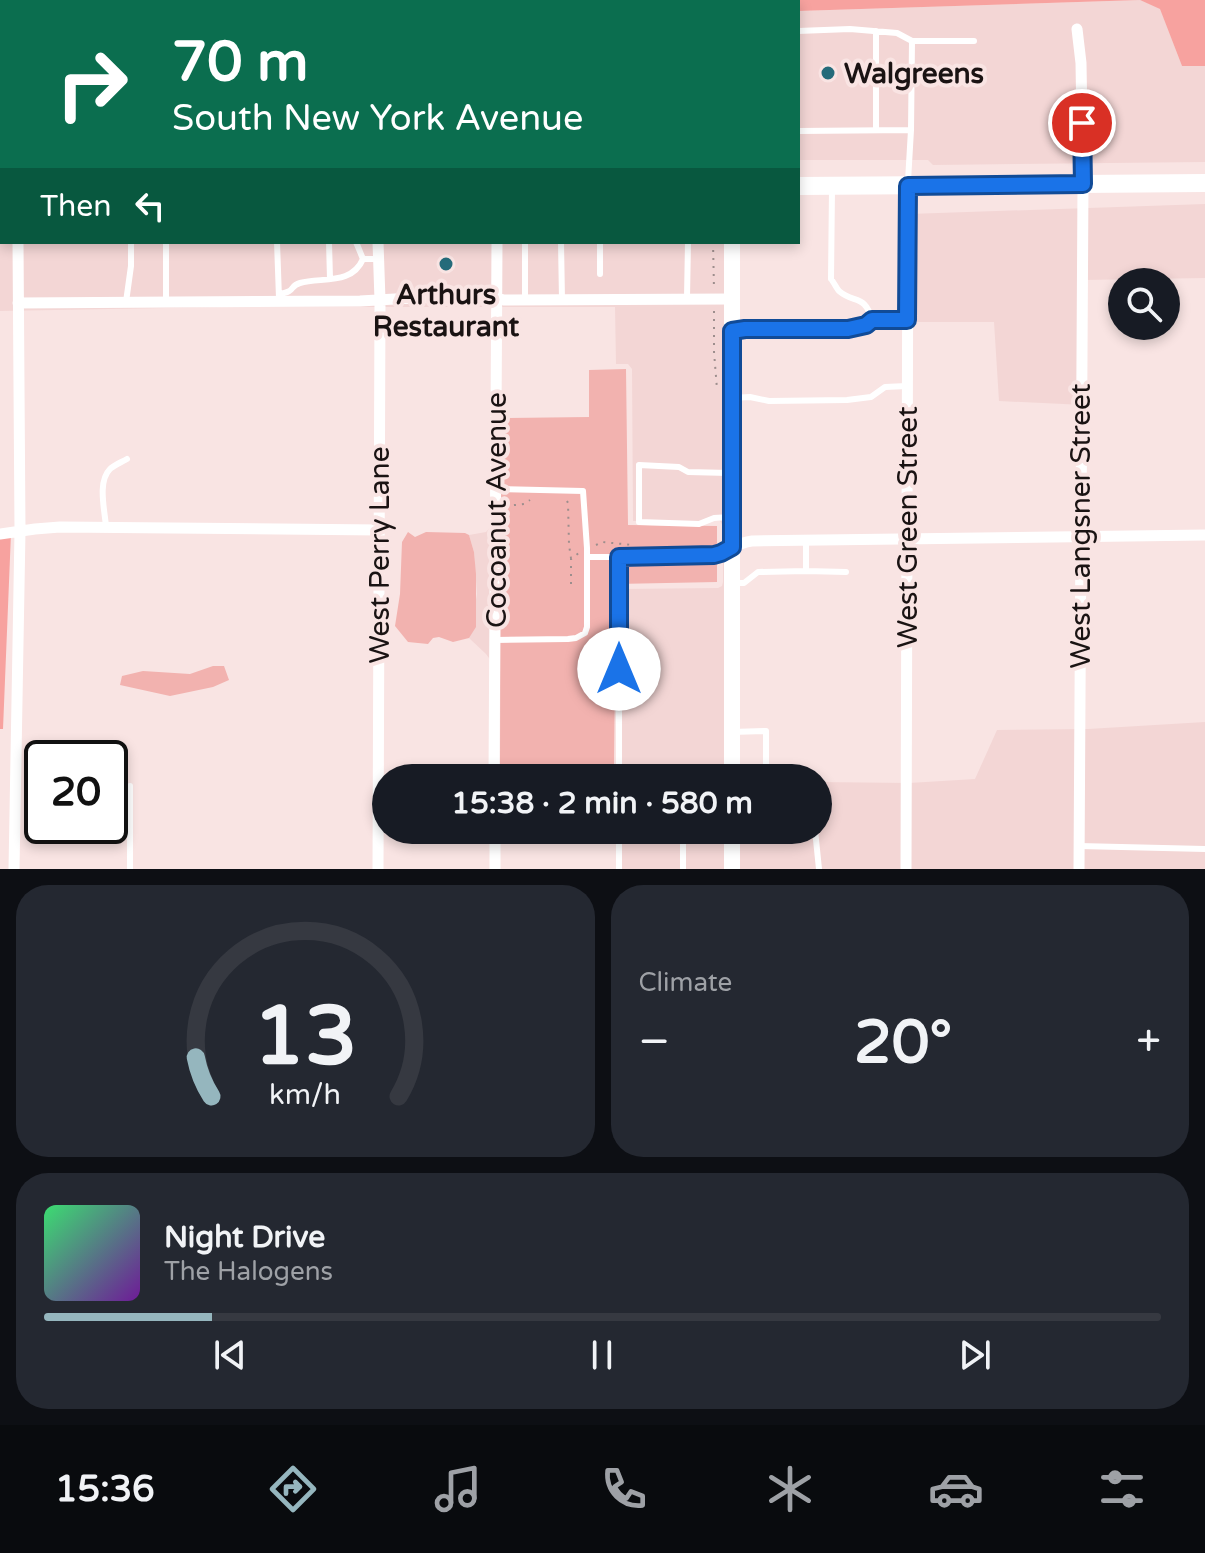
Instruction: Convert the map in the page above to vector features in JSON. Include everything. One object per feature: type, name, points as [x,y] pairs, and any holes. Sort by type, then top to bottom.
[{"type":"main road","points":[[800,186],[1205,183]]},
{"type":"street","name":"West Langsner Street","points":[[1077,29],[1081,63],[1083,184],[1079,869]]},
{"type":"street","name":"West Green Street","points":[[906,869],[908,186]]},
{"type":"street","points":[[14,869],[20,531],[18,244]]},
{"type":"street","name":"West Perry Lane","points":[[378,244],[378,869]]},
{"type":"street","name":"Cocoanut Avenue","points":[[494,764],[497,244]]},
{"type":"street","points":[[732,244],[732,764]]},
{"type":"street","points":[[18,303],[279,298],[380,300],[482,294],[504,300],[562,300],[600,295],[732,299]]},
{"type":"street","points":[[0,534],[60,527],[380,530]]},
{"type":"street","points":[[619,557],[714,555],[739,542],[752,541],[1205,535]]},
{"type":"street","points":[[495,844],[495,869]]},
{"type":"street","points":[[732,844],[732,869]]},
{"type":"lane","points":[[800,31],[850,29],[897,33],[912,41],[974,41]]},
{"type":"lane","points":[[876,31],[876,130]]},
{"type":"lane","points":[[908,186],[912,41]]},
{"type":"lane","points":[[800,131],[911,130]]},
{"type":"lane","points":[[832,186],[831,279],[838,290],[862,302],[872,320]]},
{"type":"lane","points":[[126,302],[131,244]]},
{"type":"lane","points":[[166,244],[166,302]]},
{"type":"lane","points":[[277,244],[279,298],[298,283],[354,273],[363,259],[357,244]]},
{"type":"lane","points":[[329,244],[330,279]]},
{"type":"lane","points":[[525,244],[525,300]]},
{"type":"lane","points":[[561,244],[562,300]]},
{"type":"lane","points":[[600,244],[600,274]]},
{"type":"lane","points":[[687,300],[688,244]]},
{"type":"lane","points":[[363,259],[379,259]]},
{"type":"lane","points":[[321,281],[321,301]]},
{"type":"lane","points":[[732,331],[848,329],[866,325],[872,320],[907,320]]},
{"type":"lane","points":[[732,398],[847,400],[871,397],[885,387],[907,386]]},
{"type":"lane","points":[[106,527],[105,479],[110,470],[127,459]]},
{"type":"lane","points":[[732,473],[688,472],[679,467],[639,465],[639,522],[699,524],[714,518],[732,517]]},
{"type":"lane","points":[[495,640],[576,638],[585,633],[587,627],[583,491],[496,489]]},
{"type":"lane","points":[[806,540],[806,571]]},
{"type":"lane","points":[[587,557],[619,557],[619,764]]},
{"type":"lane","points":[[732,583],[744,583],[758,572],[846,572]]},
{"type":"lane","points":[[732,732],[766,731],[766,764]]},
{"type":"lane","points":[[130,786],[130,869]]},
{"type":"lane","points":[[619,844],[619,869]]},
{"type":"lane","points":[[683,844],[683,869]]},
{"type":"lane","points":[[816,844],[819,869]]},
{"type":"lane","points":[[1079,846],[1205,849]]},
{"type":"path","points":[[496,506],[514,506],[536,498]]},
{"type":"path","points":[[564,498],[568,503],[571,559]]},
{"type":"shaded area","points":[[800,0],[1140,0],[800,11]]},
{"type":"shaded area","points":[[1140,0],[1160,8],[1182,66],[1205,66],[1205,162],[933,165],[928,160],[800,160],[800,11]]},
{"type":"shaded area","points":[[1140,0],[1205,0],[1205,66],[1182,66],[1160,9]]},
{"type":"shaded area","points":[[1205,204],[1205,278],[1180,278],[1180,268],[1108,268],[1108,280],[1083,280],[1084,405],[999,401],[994,322],[910,322],[909,214]]},
{"type":"shaded area","points":[[0,244],[725,244],[725,764],[619,764],[621,589],[722,586],[723,526],[720,521],[633,521],[632,369],[628,364],[616,364],[615,307],[222,307],[0,311]]},
{"type":"shaded area","points":[[626,369],[628,525],[717,526],[717,582],[616,584],[614,764],[500,764],[501,418],[589,417],[589,370]]},
{"type":"shaded area","points":[[495,522],[495,666],[469,638],[477,594],[474,552],[469,535],[486,532]]},
{"type":"shaded area","points":[[408,532],[415,537],[426,532],[469,535],[476,574],[476,627],[469,638],[453,642],[439,637],[428,644],[408,642],[395,626],[402,542]]},
{"type":"shaded area","points":[[11,533],[3,729],[0,729],[0,534]]},
{"type":"shaded area","points":[[213,666],[224,666],[229,680],[213,687],[170,696],[120,685],[122,676],[143,671],[190,674]]},
{"type":"shaded area","points":[[1205,722],[1205,869],[739,869],[739,844],[832,844],[832,782],[909,783],[975,779],[997,730],[1088,729]]},
{"type":"shaded area","points":[[620,844],[725,844],[725,869],[620,869]]},
{"type":"place","name":"Walgreens","points":[[828,73]]},
{"type":"place","name":"Arthurs Restaurant","points":[[446,264]]},
{"type":"route","points":[[619,669],[619,557],[714,555],[732,547],[732,331],[848,329],[866,325],[872,320],[907,320],[908,186],[1083,184],[1082,123]]}]
